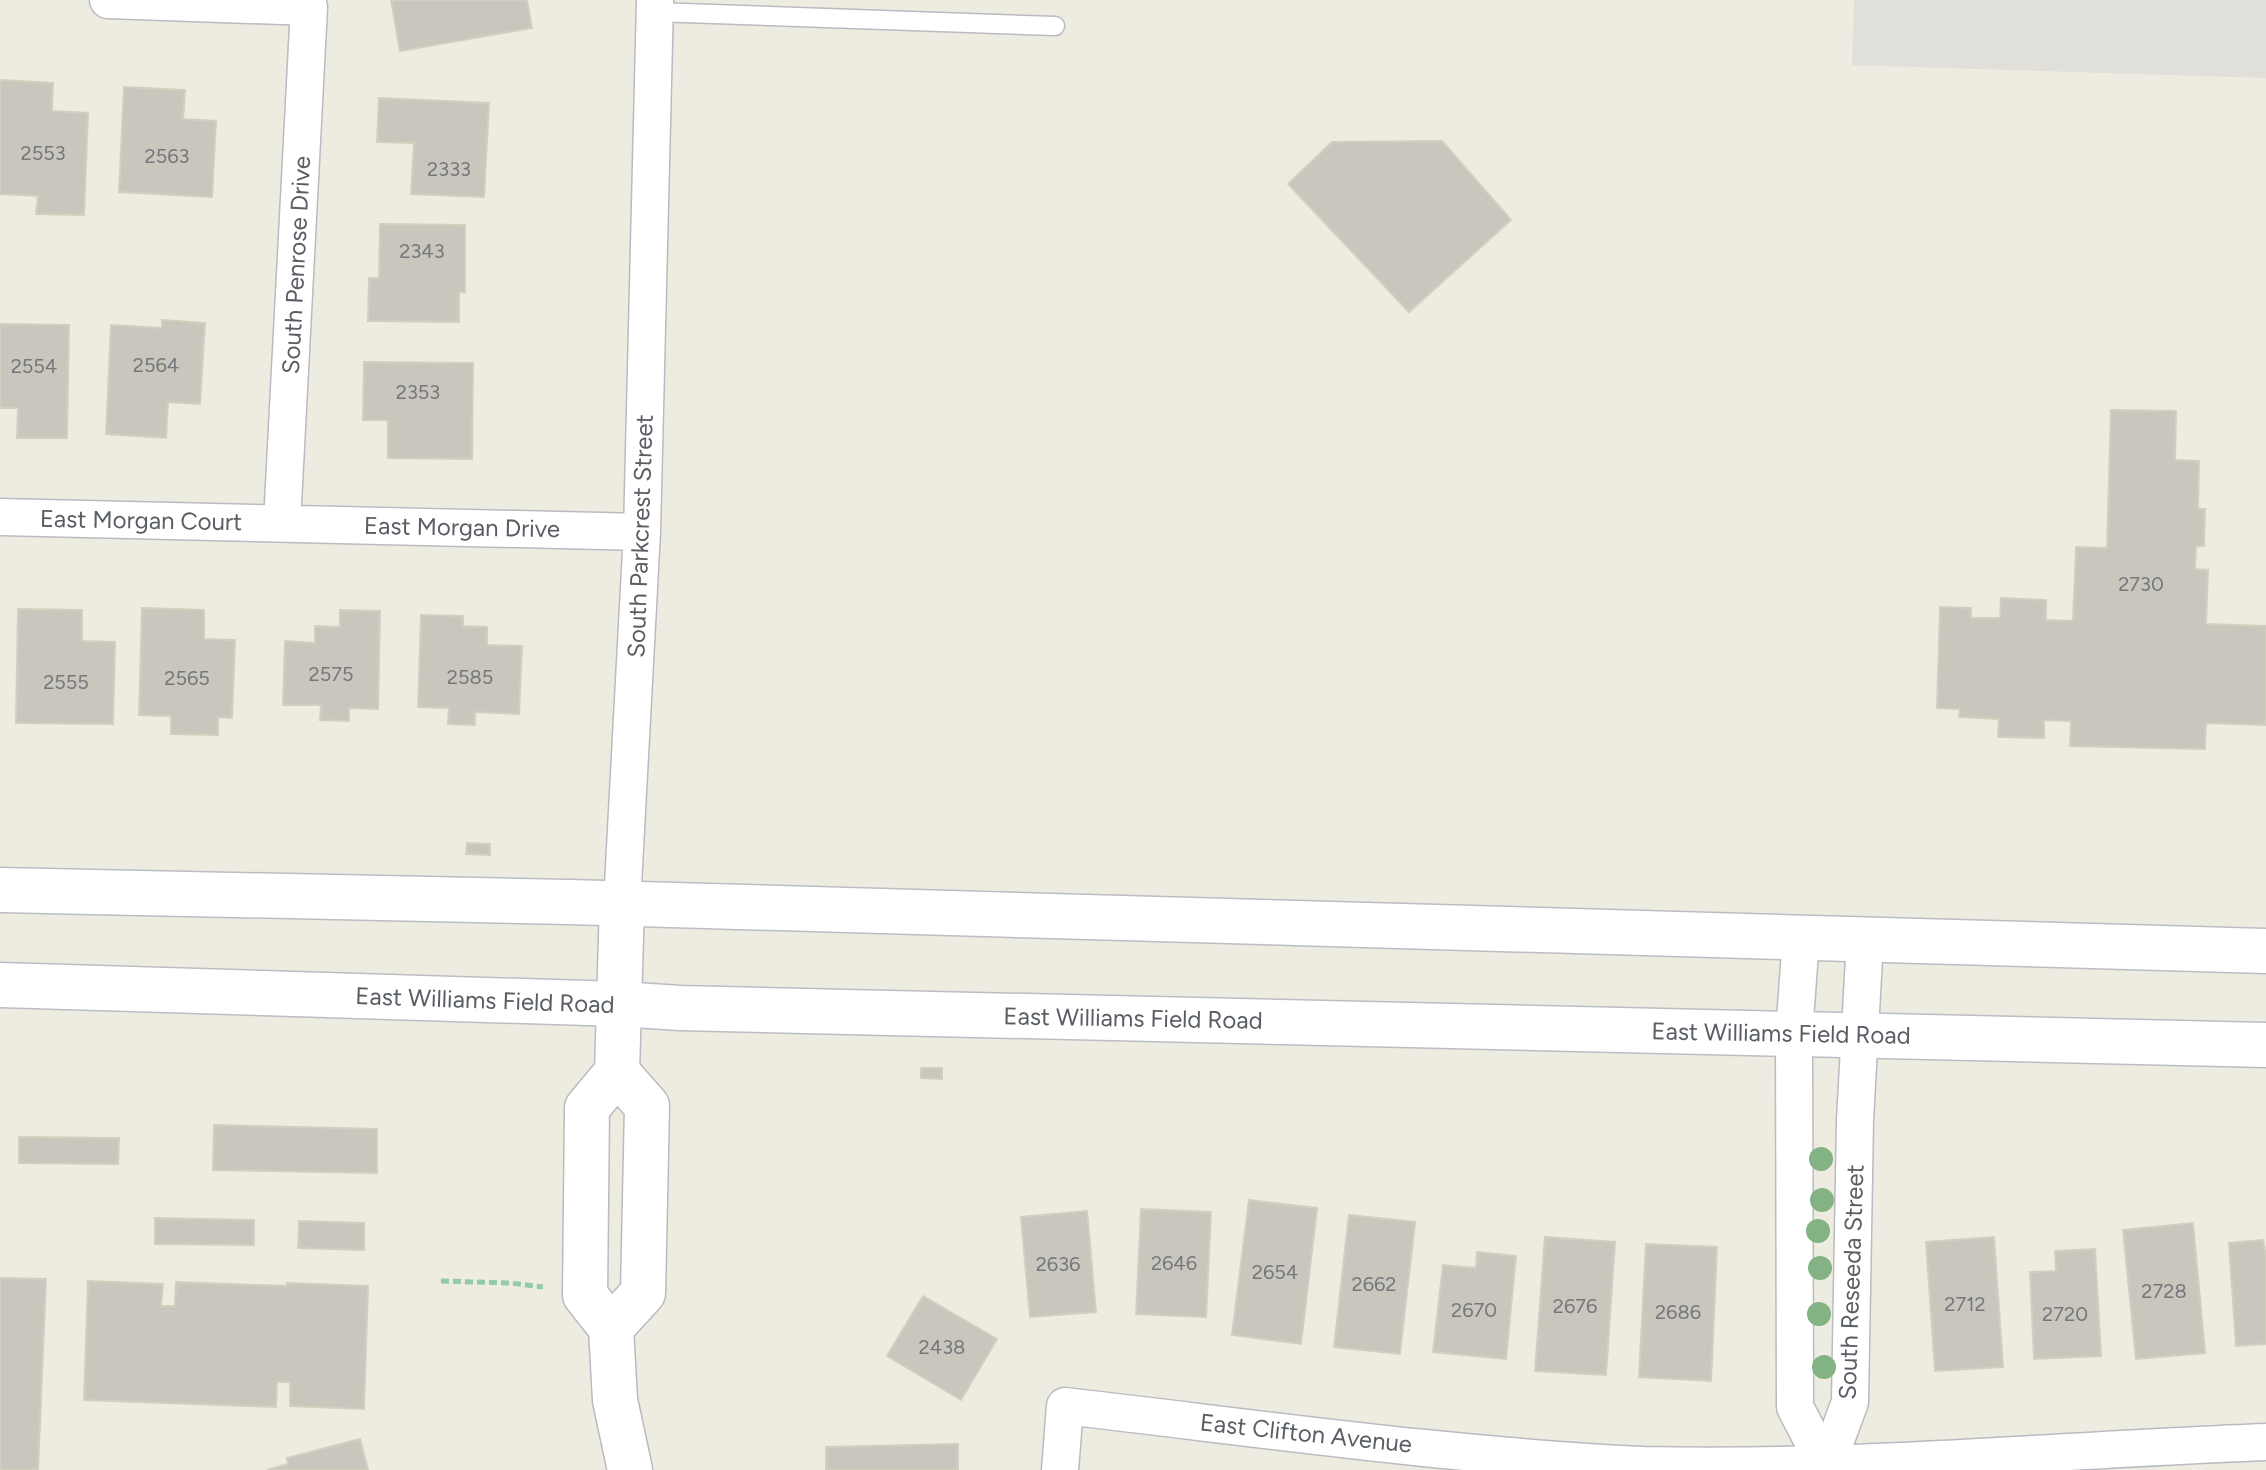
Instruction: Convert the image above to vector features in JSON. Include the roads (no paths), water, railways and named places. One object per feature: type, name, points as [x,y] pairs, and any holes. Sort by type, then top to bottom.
[{"type":"main road","points":[[0,890],[622,904],[2266,951]]},
{"type":"main road","name":"South Parkcrest Street","points":[[617,1072],[622,904]]},
{"type":"main road","name":"East Williams Field Road","points":[[0,985],[680,1008],[2266,1045]]},
{"type":"main road","points":[[611,1328],[643,1293],[644,1277],[647,1106],[617,1072],[587,1108],[585,1295],[611,1328],[615,1400],[630,1470]]},
{"type":"street","name":"South Penrose Drive","points":[[108,0],[309,7],[282,523]]},
{"type":"street","name":"South Parkcrest Street","points":[[622,904],[642,532],[655,6]]},
{"type":"street","name":"East Morgan Court","points":[[0,517],[282,523]]},
{"type":"street","name":"East Morgan Drive","points":[[282,523],[642,532]]},
{"type":"street","points":[[1801,938],[1794,1034],[1795,1407],[1826,1467]]},
{"type":"street","name":"South Reseeda Street","points":[[1826,1467],[1850,1402],[1855,1120],[1865,940]]},
{"type":"street","name":"East Clifton Avenue","points":[[1060,1470],[1065,1406],[1458,1451],[1644,1465],[1826,1467],[2266,1442]]},
{"type":"lane","points":[[655,6],[1055,26]]}]
